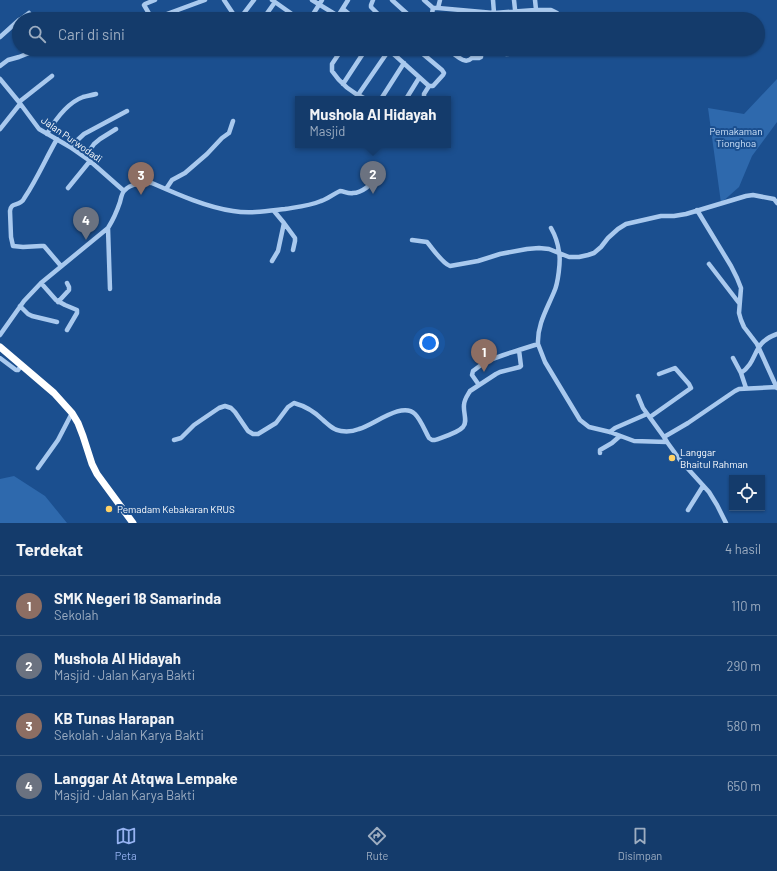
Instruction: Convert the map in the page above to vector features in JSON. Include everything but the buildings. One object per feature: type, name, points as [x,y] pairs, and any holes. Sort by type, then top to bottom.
[{"type":"highway","points":[[0,347],[54,393],[72,413],[84,436],[92,464],[97,474],[133,523]]},
{"type":"street","points":[[148,12],[144,5],[145,2],[155,0]]},
{"type":"street","points":[[172,12],[205,0]]},
{"type":"street","points":[[224,0],[232,12]]},
{"type":"street","points":[[247,0],[250,5]]},
{"type":"street","points":[[245,12],[254,0]]},
{"type":"street","points":[[312,0],[320,2],[331,12]]},
{"type":"street","points":[[339,12],[348,0]]},
{"type":"street","points":[[373,0],[371,7],[376,12]]},
{"type":"street","points":[[392,0],[405,12]]},
{"type":"street","points":[[424,0],[432,8],[483,12]]},
{"type":"street","points":[[438,8],[440,0]]},
{"type":"street","points":[[493,0],[494,12]]},
{"type":"street","points":[[514,0],[515,12],[536,10],[555,12]]},
{"type":"street","points":[[535,0],[536,10]]},
{"type":"street","points":[[267,12],[274,1],[289,12]]},
{"type":"street","points":[[314,12],[320,2]]},
{"type":"street","points":[[432,8],[432,12]]},
{"type":"street","points":[[342,9],[346,12]]},
{"type":"street","points":[[0,36],[12,26]]},
{"type":"street","points":[[0,66],[8,60],[22,56]]},
{"type":"street","points":[[337,56],[332,64],[332,71],[343,84],[358,95],[384,56]]},
{"type":"street","points":[[343,84],[361,56]]},
{"type":"street","points":[[395,56],[429,86]]},
{"type":"street","points":[[424,96],[429,86],[433,86],[444,73],[425,56]]},
{"type":"street","points":[[456,56],[462,61],[468,61],[472,58],[479,58],[481,56]]},
{"type":"street","points":[[383,96],[404,63]]},
{"type":"street","points":[[0,129],[19,103],[52,76]]},
{"type":"street","points":[[408,96],[419,78]]},
{"type":"street","name":"Jalan Purwodadi","points":[[0,79],[40,130],[90,160],[124,190]]},
{"type":"street","points":[[47,134],[58,118],[72,104],[85,97],[96,94]]},
{"type":"street","points":[[70,147],[84,134],[127,111]]},
{"type":"street","points":[[166,189],[172,180],[185,173],[229,133],[233,121]]},
{"type":"street","points":[[85,157],[94,144],[116,129]]},
{"type":"street","points":[[57,139],[39,175],[25,198],[20,203],[11,207],[10,211],[11,237],[13,246],[44,246],[61,266]]},
{"type":"street","points":[[68,188],[90,160]]},
{"type":"street","points":[[0,335],[20,306],[41,283],[108,228],[112,222],[124,190],[129,187],[145,182],[152,183],[202,203],[232,211],[274,211],[312,204],[340,191],[352,194],[371,184],[377,177]]},
{"type":"street","points":[[412,240],[427,242],[447,265],[450,266],[478,261],[527,248],[549,249],[560,254],[579,257],[594,253],[608,238],[626,224],[657,217],[686,214],[750,195],[776,200]]},
{"type":"street","points":[[664,437],[688,423],[735,390],[746,388],[777,387],[759,347],[744,327],[738,313],[741,288],[737,278],[697,210]]},
{"type":"street","points":[[274,211],[295,239],[293,250]]},
{"type":"street","points":[[272,261],[277,254],[284,223]]},
{"type":"street","points":[[108,228],[110,289]]},
{"type":"street","points":[[551,228],[560,254],[556,287],[542,317],[537,336],[538,344],[545,362],[580,420],[589,427],[610,432],[638,442],[667,442]]},
{"type":"street","points":[[708,264],[739,303]]},
{"type":"street","points":[[41,283],[58,302],[77,310],[77,313],[66,330]]},
{"type":"street","points":[[58,302],[70,288],[67,283]]},
{"type":"street","points":[[20,306],[32,316],[57,322]]},
{"type":"street","points":[[741,373],[748,367],[759,347],[767,339],[777,334]]},
{"type":"street","points":[[479,384],[472,375],[473,371],[479,366],[490,360],[538,344]]},
{"type":"street","points":[[174,440],[182,438],[194,425],[219,408],[225,406],[231,408],[235,412],[248,431],[253,434],[258,434],[276,423],[288,407],[294,403],[306,408],[331,427],[341,431],[359,429],[396,412],[404,410],[410,411],[417,417],[429,438],[435,440],[459,430],[464,426],[465,399],[479,384],[500,372],[521,366],[518,350]]},
{"type":"street","points":[[0,358],[16,370],[18,370],[22,365]]},
{"type":"street","points":[[733,358],[741,373],[746,388]]},
{"type":"street","points":[[610,432],[615,428],[648,415],[691,388],[675,368],[660,374]]},
{"type":"street","points":[[638,396],[648,415],[680,460],[714,500],[726,523]]},
{"type":"street","points":[[38,468],[58,440],[72,413]]},
{"type":"street","points":[[600,454],[600,450],[612,444],[620,436]]},
{"type":"street","points":[[688,510],[703,486]]},
{"type":"green space","name":"Pemakaman Tionghoa","points":[[777,79],[777,122],[752,156],[739,187],[721,203],[708,108],[744,114]]},
{"type":"green space","points":[[14,476],[45,496],[67,523],[0,523],[0,479]]},
{"type":"place","name":"Mushola Al Hidayah","points":[[373,194]]},
{"type":"place","name":"KB Tunas Harapan","points":[[141,195]]},
{"type":"place","name":"Langgar At Atqwa Lempake","points":[[86,240]]},
{"type":"place","name":"SMK Negeri 18 Samarinda","points":[[484,372]]},
{"type":"place","name":"Langgar Bhaitul Rahman","points":[[672,458]]},
{"type":"place","name":"Pemadam Kebakaran KRUS","points":[[109,509]]}]
